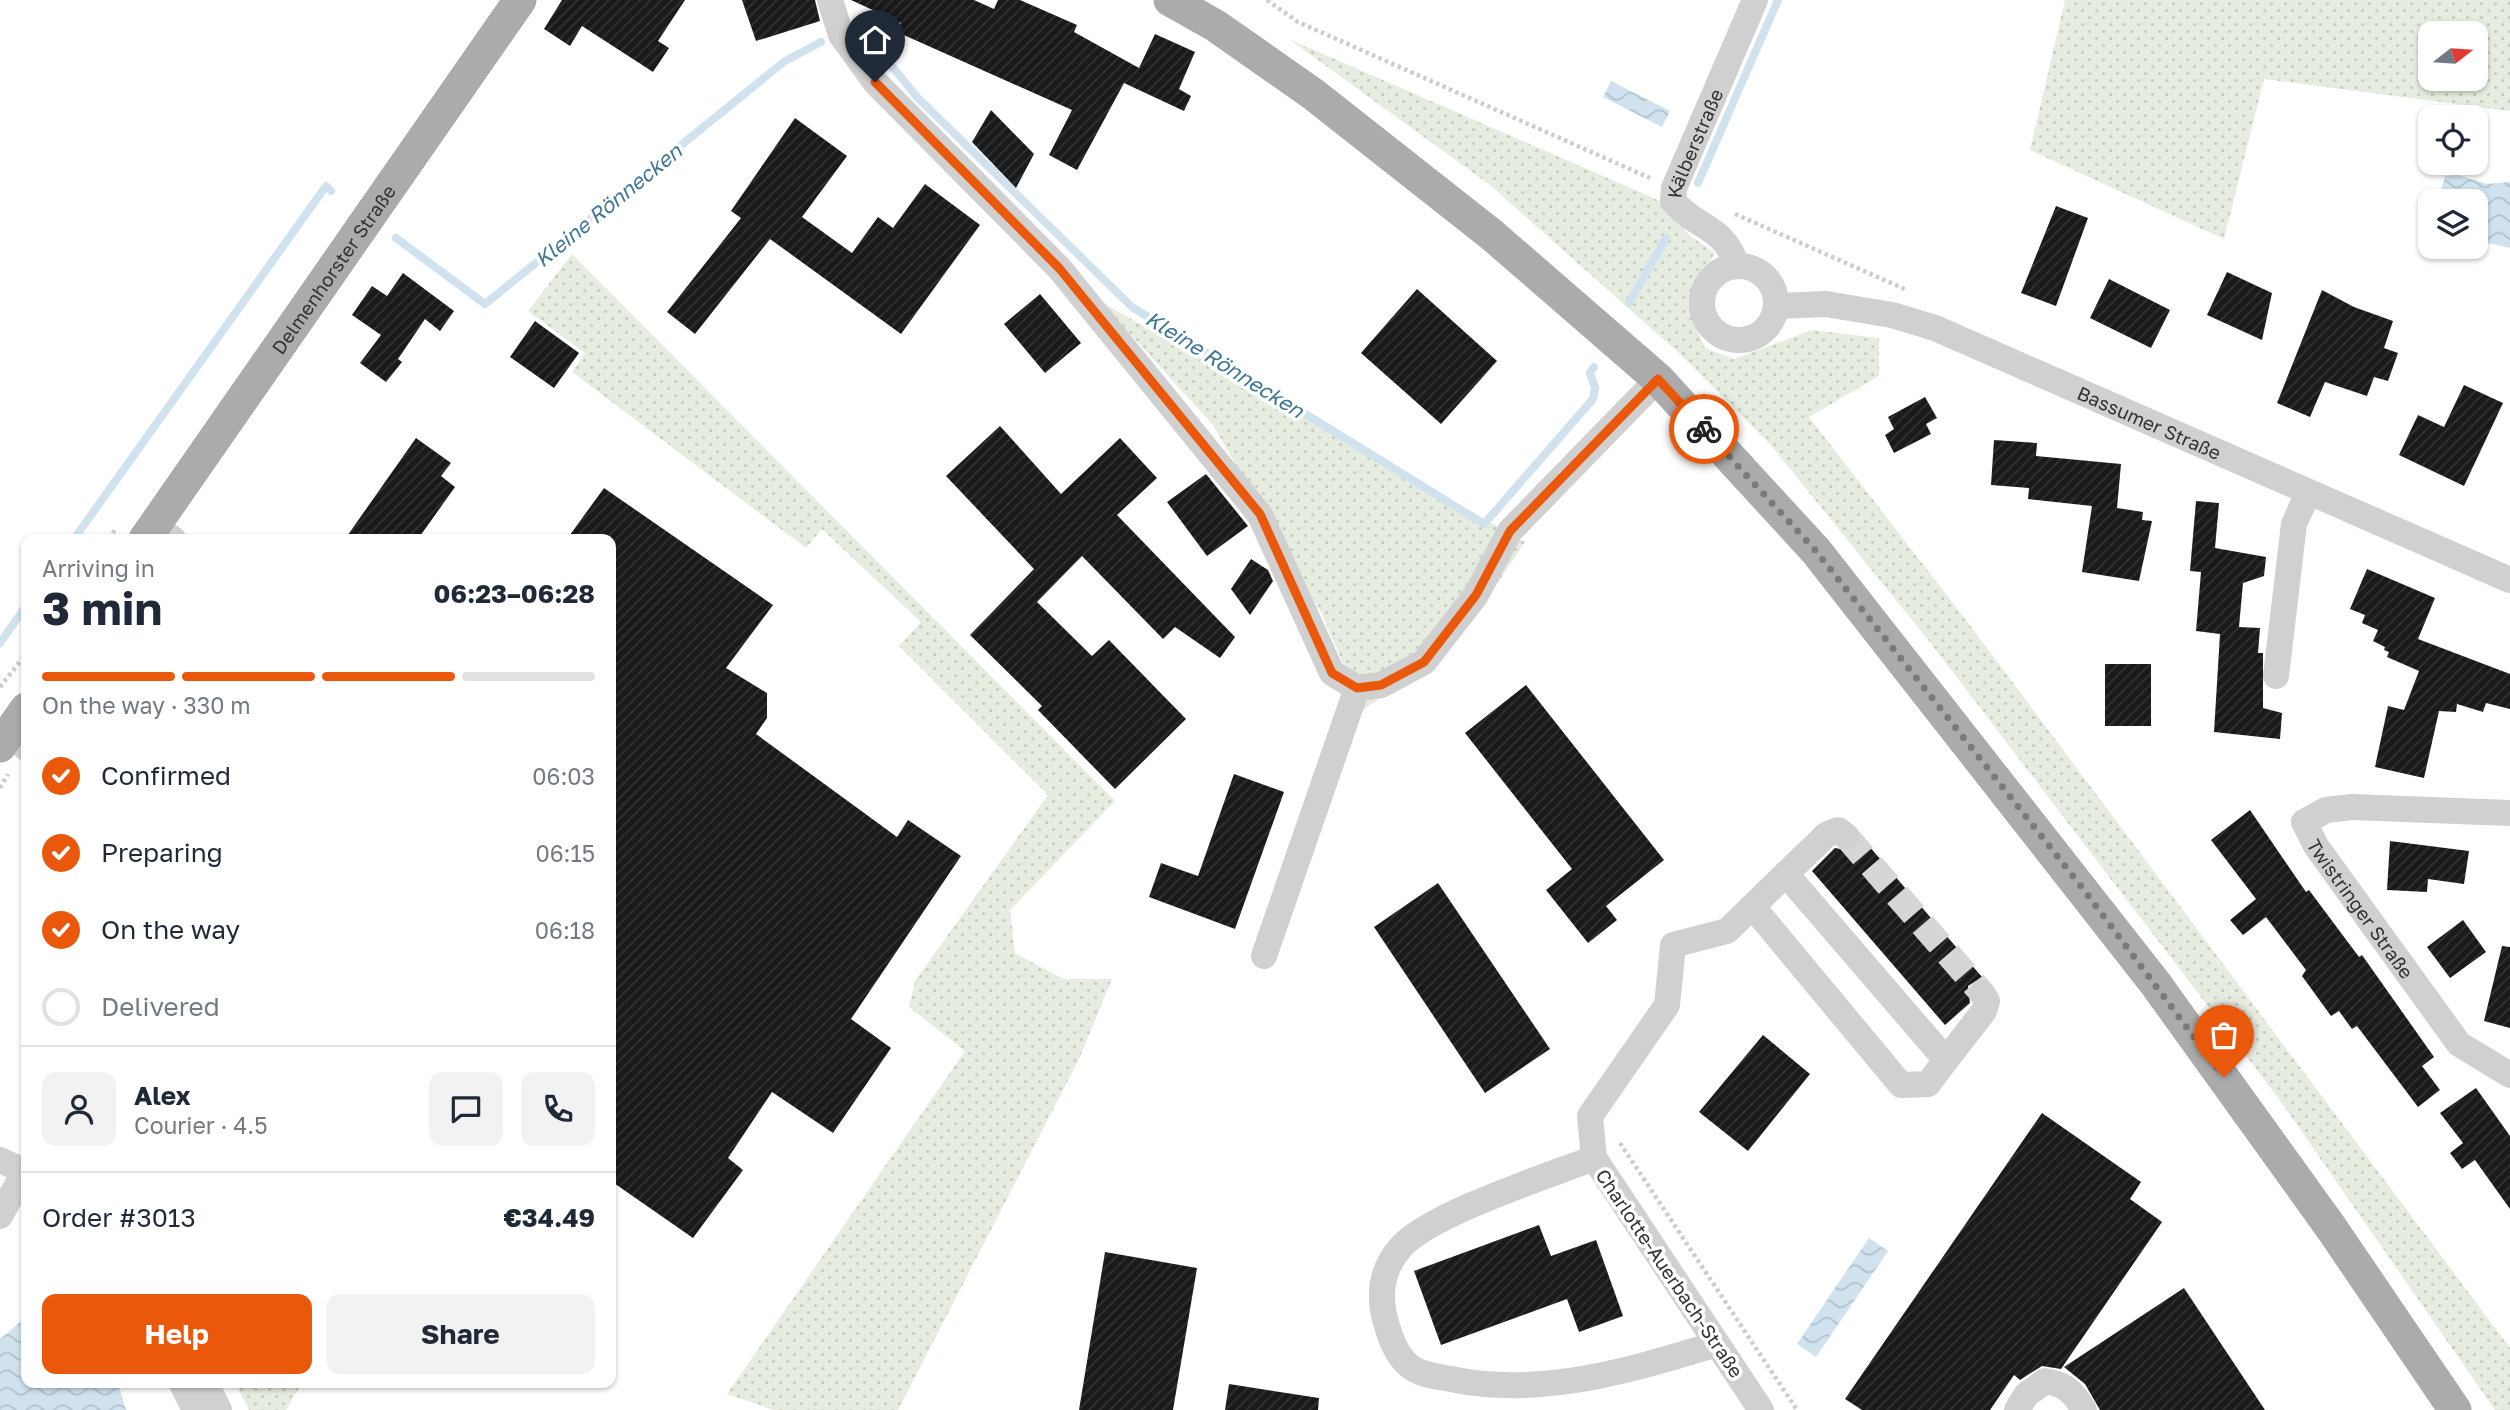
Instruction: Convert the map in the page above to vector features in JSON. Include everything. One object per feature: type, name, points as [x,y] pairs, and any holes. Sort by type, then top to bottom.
[{"type":"main road","name":"Delmenhorster Straße","points":[[158,534],[520,0]]},
{"type":"main road","points":[[1170,0],[1216,26],[1313,94],[1492,235],[1658,379],[1816,551],[2084,890],[2239,1099],[2455,1410]]},
{"type":"street","points":[[830,0],[841,35],[875,82],[1059,268],[1260,514],[1332,673],[1357,688],[1381,685],[1424,662],[1476,595],[1510,531],[1658,379]]},
{"type":"street","name":"Kälberstraße","points":[[1737,265],[1721,235],[1684,214],[1673,201],[1674,188],[1755,0]]},
{"type":"street","points":[[1737,265],[1757,270],[1769,280],[1775,294],[1776,306],[1769,325],[1759,335],[1746,340],[1721,336],[1712,329],[1702,305],[1704,289],[1716,273],[1737,265]]},
{"type":"street","name":"Bassumer Straße","points":[[1776,306],[1826,304],[1892,315],[1935,328],[2510,580]]},
{"type":"street","points":[[2276,676],[2294,524],[2308,493]]},
{"type":"street","points":[[1264,956],[1357,688]]},
{"type":"street","name":"Twistringer Straße","points":[[2510,813],[2351,807],[2326,810],[2304,822],[2316,846],[2459,1044],[2510,1075]]},
{"type":"street","points":[[1590,1116],[1667,1005],[1673,945],[1727,931],[1826,835],[1838,830],[1846,836]]},
{"type":"street","points":[[1786,874],[1946,1060]]},
{"type":"street","points":[[1753,906],[1901,1086],[1928,1084],[1984,1012],[1987,1000],[1982,993]]},
{"type":"street","name":"Charlotte-Auerbach-Straße","points":[[1590,1116],[1594,1158],[1761,1410]]},
{"type":"street","points":[[1594,1158],[1435,1223],[1402,1246],[1386,1269],[1380,1304],[1394,1348],[1418,1372],[1475,1384],[1552,1385],[1630,1369],[1717,1344]]},
{"type":"street","points":[[0,1160],[19,1181],[0,1216]]},
{"type":"street","points":[[2017,1410],[2026,1395],[2045,1381],[2060,1383],[2073,1392],[2084,1410]]},
{"type":"street","points":[[184,1388],[195,1410]]},
{"type":"street","points":[[208,1388],[219,1410]]},
{"type":"path","points":[[1268,0],[1298,22],[1674,188]]},
{"type":"path","points":[[0,687],[21,660]]},
{"type":"path","points":[[1590,1116],[1619,1141],[1797,1410]]},
{"type":"shaded area","points":[[2065,0],[2510,0],[2510,111],[2488,108],[2488,105],[2464,105],[2264,79],[2224,239],[2030,150]]},
{"type":"shaded area","points":[[1289,39],[1660,201],[1689,235],[1715,253],[1696,287],[1690,315],[1705,348],[1734,359],[1812,330],[1879,338],[1879,376],[1809,417],[1966,620],[2510,1348],[2510,1410],[2495,1410],[2279,1099],[1929,641],[1770,444],[1681,355],[1490,185]]},
{"type":"shaded area","points":[[572,254],[1115,801],[1010,910],[1015,953],[1063,979],[1112,979],[1079,1059],[898,1410],[774,1410],[727,1394],[965,1051],[909,1007],[915,981],[1048,795],[899,646],[921,622],[822,529],[806,548],[572,372],[585,353],[528,311]]},
{"type":"shaded area","points":[[1101,302],[1525,542],[1485,602],[1388,693],[1363,710],[1322,614],[1213,425]]},
{"type":"shaded area","points":[[238,1388],[299,1388],[286,1410],[249,1410]]},
{"type":"water","points":[[1611,81],[1670,111],[1662,127],[1603,97]]},
{"type":"water","points":[[2458,175],[2487,184],[2510,182],[2510,248],[2488,243],[2488,189],[2441,189],[2445,176]]},
{"type":"water","points":[[1869,1238],[1888,1251],[1816,1357],[1797,1344]]},
{"type":"water","points":[[21,1321],[21,1388],[119,1388],[126,1410],[0,1410],[0,1339]]},
{"type":"building","points":[[562,0],[685,0],[658,41],[669,48],[653,72],[582,26],[570,46],[544,29]]},
{"type":"building","points":[[742,0],[815,0],[820,21],[756,41]]},
{"type":"building","points":[[851,0],[974,0],[994,9],[998,0],[1020,0],[1077,25],[1074,32],[1139,68],[1155,34],[1195,52],[1179,89],[1191,96],[1184,111],[1124,83],[1077,170],[1049,155],[1072,110],[897,32],[901,23]]},
{"type":"building","points":[[991,110],[1034,154],[1016,188],[972,142]]},
{"type":"building","points":[[795,118],[847,156],[802,217],[852,253],[878,217],[893,228],[925,184],[980,225],[901,334],[770,239],[695,334],[667,312],[741,218],[731,211]]},
{"type":"building","points":[[2056,206],[2088,218],[2056,306],[2021,293]]},
{"type":"building","points":[[2227,272],[2272,293],[2262,340],[2207,315]]},
{"type":"building","points":[[403,273],[454,311],[440,331],[425,319],[398,359],[402,362],[386,382],[360,363],[381,335],[352,315],[372,286],[387,296]]},
{"type":"building","points":[[2109,279],[2170,310],[2151,348],[2090,318]]},
{"type":"building","points":[[1417,289],[1497,361],[1441,424],[1361,353]]},
{"type":"building","points":[[2322,290],[2354,307],[2393,321],[2384,348],[2398,353],[2388,381],[2374,377],[2367,396],[2325,382],[2310,417],[2277,403]]},
{"type":"building","points":[[1040,294],[1081,343],[1045,373],[1004,324]]},
{"type":"building","points":[[535,321],[579,353],[554,388],[510,357]]},
{"type":"building","points":[[2464,385],[2503,403],[2464,486],[2399,455],[2418,415],[2444,427]]},
{"type":"building","points":[[1925,397],[1937,418],[1926,424],[1931,434],[1894,453],[1885,435],[1894,429],[1888,417]]},
{"type":"building","points":[[1000,426],[1061,494],[1120,438],[1157,478],[1117,515],[1235,637],[1220,658],[1175,627],[1163,639],[1082,556],[1037,602],[1092,656],[1109,640],[1186,719],[1115,789],[1038,710],[1042,706],[970,635],[1034,569],[946,476]]},
{"type":"building","points":[[416,438],[451,463],[441,476],[455,487],[422,534],[349,534]]},
{"type":"building","points":[[1994,440],[2037,443],[2036,456],[2121,464],[2117,508],[2143,512],[2142,520],[2152,521],[2139,581],[2082,572],[2092,506],[2028,499],[2029,488],[1991,485]]},
{"type":"building","points":[[1206,474],[1248,526],[1207,556],[1167,502]]},
{"type":"building","points":[[604,488],[773,605],[726,668],[767,693],[767,718],[756,734],[897,837],[908,820],[961,856],[851,1019],[891,1048],[833,1133],[772,1092],[728,1158],[743,1170],[693,1238],[616,1184],[616,534],[571,534]]},
{"type":"building","points":[[2196,501],[2219,503],[2215,548],[2266,557],[2264,576],[2243,583],[2239,627],[2260,628],[2258,653],[2263,653],[2263,708],[2282,713],[2280,739],[2214,732],[2220,634],[2196,631],[2201,572],[2190,571]]},
{"type":"building","points":[[1251,559],[1268,570],[1273,581],[1250,615],[1231,589]]},
{"type":"building","points":[[2367,569],[2435,598],[2418,639],[2510,674],[2510,709],[2486,703],[2483,712],[2457,704],[2456,712],[2439,711],[2424,778],[2375,767],[2388,706],[2404,710],[2419,671],[2387,657],[2389,652],[2384,650],[2385,647],[2373,641],[2378,630],[2362,623],[2365,615],[2350,609]]},
{"type":"building","points":[[2105,664],[2151,664],[2151,726],[2105,726]]},
{"type":"building","points":[[1526,685],[1664,860],[1606,906],[1617,920],[1588,943],[1546,890],[1572,869],[1465,733]]},
{"type":"building","points":[[1234,774],[1284,792],[1235,929],[1149,897],[1161,863],[1198,876]]},
{"type":"building","points":[[2250,810],[2306,892],[2309,890],[2359,957],[2362,955],[2434,1057],[2422,1066],[2440,1090],[2418,1107],[2357,1026],[2352,1029],[2339,1011],[2331,1016],[2302,976],[2306,970],[2266,917],[2243,935],[2230,920],[2256,899],[2211,840]]},
{"type":"building","points":[[1862,838],[1982,977],[1968,986],[1970,1003],[1945,1025],[1812,871],[1835,848],[1852,851]]},
{"type":"building","points":[[2390,841],[2469,851],[2464,884],[2428,879],[2427,892],[2387,890]]},
{"type":"building","points":[[1438,883],[1550,1049],[1485,1093],[1374,927]]},
{"type":"building","points":[[2463,920],[2486,952],[2450,978],[2427,947]]},
{"type":"building","points":[[2502,946],[2510,947],[2510,1028],[2484,1021]]},
{"type":"building","points":[[1763,1035],[1810,1074],[1748,1151],[1699,1112]]},
{"type":"building","points":[[2476,1088],[2510,1136],[2510,1209],[2475,1160],[2462,1169],[2450,1153],[2463,1143],[2440,1113]]},
{"type":"building","points":[[2042,1113],[2141,1182],[2130,1199],[2162,1222],[2061,1369],[2042,1366],[2020,1380],[2014,1375],[1990,1410],[1862,1410],[1845,1399]]},
{"type":"building","points":[[1539,1225],[1551,1256],[1596,1240],[1623,1316],[1579,1332],[1567,1299],[1441,1345],[1414,1271]]},
{"type":"building","points":[[1105,1252],[1197,1268],[1173,1410],[1079,1410]]},
{"type":"building","points":[[2184,1288],[2265,1410],[2100,1410],[2085,1384],[2064,1367]]},
{"type":"building","points":[[1229,1384],[1319,1398],[1318,1410],[1225,1410]]},
{"type":"waterway","name":"Kleine Rönnecken","points":[[1698,183],[1778,0]]},
{"type":"waterway","name":"Kleine Rönnecken","points":[[857,23],[917,97],[1132,307],[1484,524],[1593,399],[1595,388],[1590,373],[1594,367]]},
{"type":"waterway","name":"Kleine Rönnecken","points":[[396,238],[485,304],[785,61],[821,42]]},
{"type":"waterway","name":"Kleine Rönnecken","points":[[78,534],[326,186],[331,191]]},
{"type":"waterway","name":"Kleine Rönnecken","points":[[1629,303],[1666,238]]},
{"type":"waterway","name":"Kleine Rönnecken","points":[[0,643],[21,613]]},
{"type":"tunnel","points":[[1846,836],[1982,993]]},
{"type":"way so far","points":[[1704,429],[1816,551],[2084,890],[2224,1077]]},
{"type":"route","points":[[875,82],[1059,268],[1260,514],[1332,673],[1357,688],[1381,685],[1424,662],[1476,595],[1510,531],[1658,379],[1704,429]]}]
